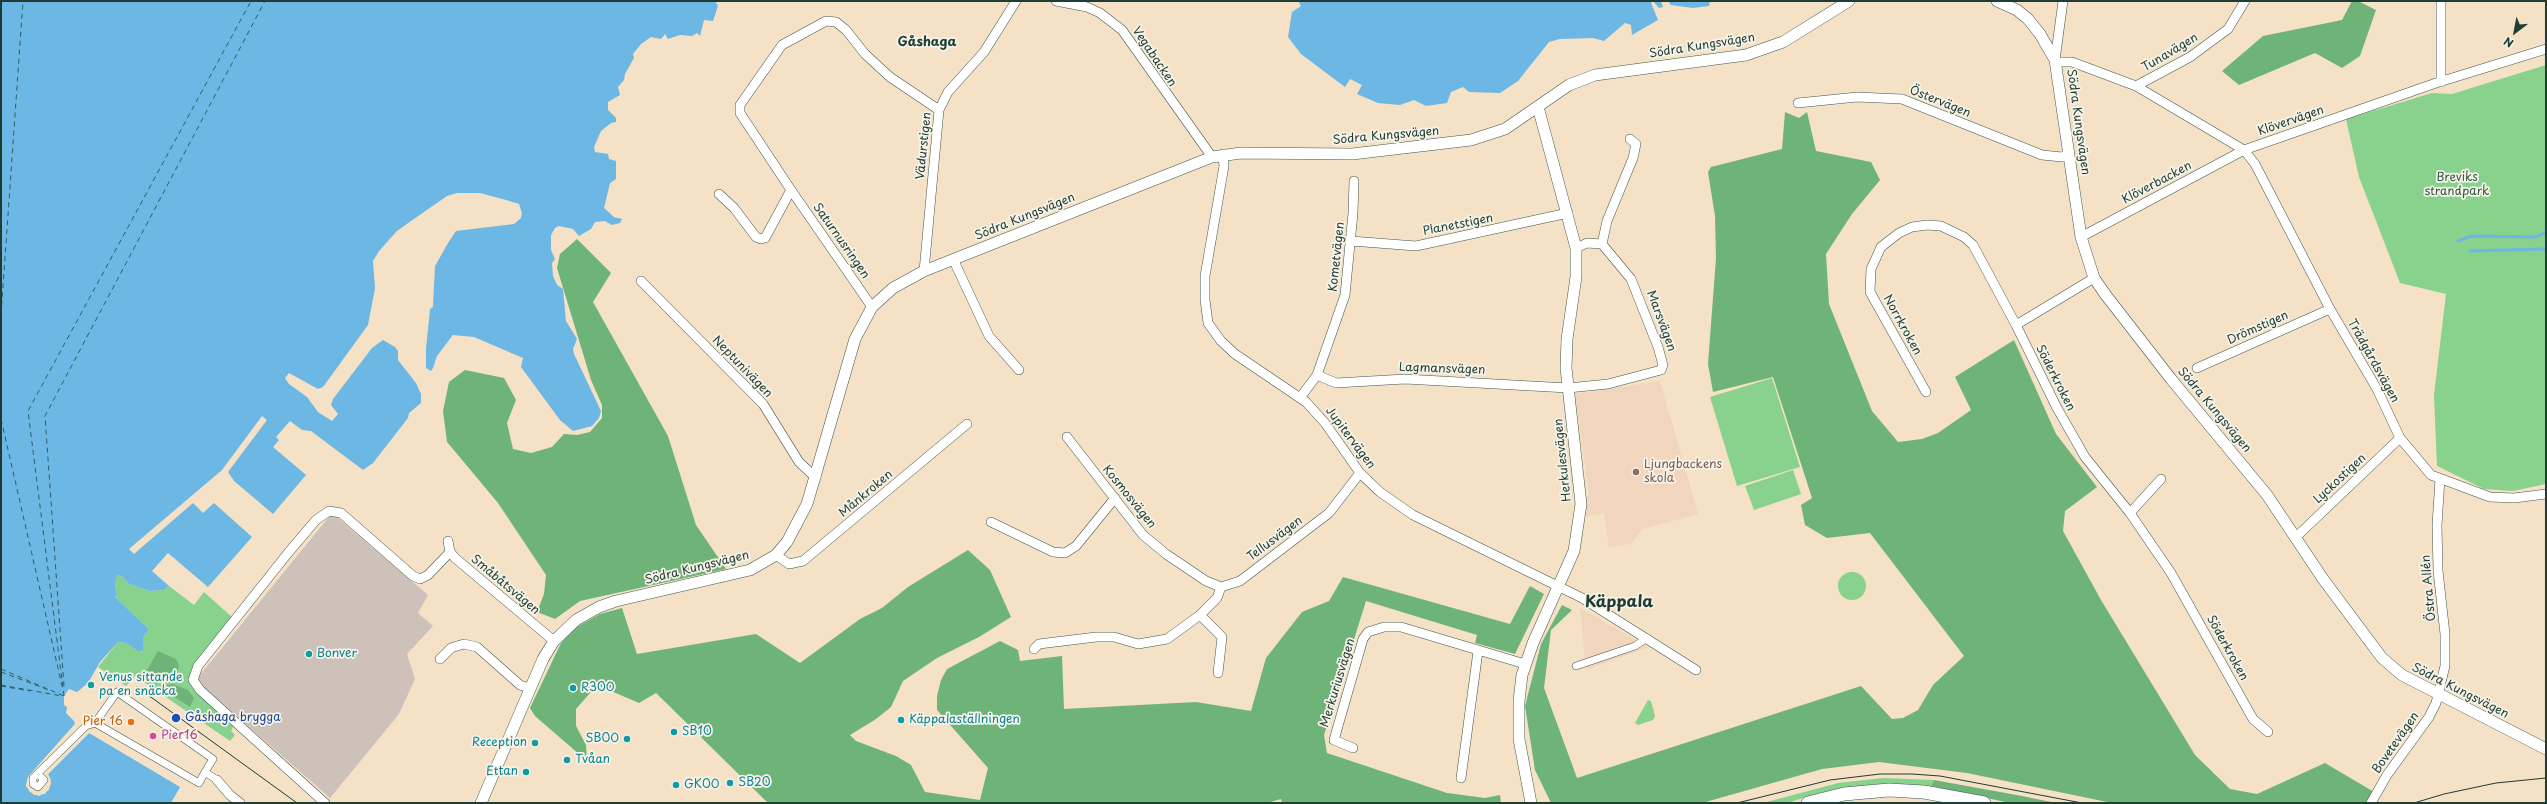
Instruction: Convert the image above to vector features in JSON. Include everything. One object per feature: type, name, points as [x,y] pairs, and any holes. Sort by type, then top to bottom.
[{"type":"main road","points":[[1808,803],[1844,794],[1889,790],[1924,792],[1984,803]]},
{"type":"street","name":"Vädurstigen","points":[[924,271],[940,110],[948,92],[984,52],[1016,1]]},
{"type":"street","name":"Vegabacken","points":[[1056,1],[1087,7],[1100,13],[1122,30],[1217,155]]},
{"type":"street","name":"Södra Kungsvägen","points":[[481,803],[529,688],[554,641],[576,620],[599,607],[616,601],[750,570],[776,555],[800,520],[816,478],[855,339],[872,307],[893,288],[924,271],[952,259],[1217,155],[1352,154],[1471,140],[1505,129],[1569,85],[1595,75],[1746,55],[1767,49],[1783,42],[1849,1]]},
{"type":"street","name":"Södra Kungsvägen","points":[[1997,1],[2017,10],[2028,19],[2040,34],[2056,61],[2081,237],[2094,278],[2171,379],[2267,494],[2323,579],[2382,658],[2402,675],[2438,695],[2546,749]]},
{"type":"street","points":[[2063,1],[2056,61],[2072,62],[2136,86],[2244,150]]},
{"type":"street","name":"Tunavägen","points":[[2136,86],[2190,57],[2228,29],[2245,1]]},
{"type":"street","points":[[2441,1],[2441,82]]},
{"type":"street","name":"Saturnusringen","points":[[872,307],[790,190],[740,113],[740,105],[782,45],[815,26],[826,22],[836,22],[846,30],[865,54],[890,77],[940,110]]},
{"type":"street","name":"Klövervägen","points":[[2244,150],[2441,82],[2546,49]]},
{"type":"street","name":"Östervägen","points":[[1798,103],[1857,97],[1902,99],[2042,155],[2062,157],[2068,154]]},
{"type":"street","name":"Herkulesvägen","points":[[1531,803],[1519,731],[1519,701],[1525,664],[1574,551],[1581,518],[1580,486],[1568,388],[1566,354],[1576,277],[1576,248],[1538,107]]},
{"type":"street","points":[[1576,248],[1587,244],[1602,244],[1607,221],[1634,154],[1636,144],[1630,139]]},
{"type":"street","name":"Klöverbacken","points":[[2081,237],[2244,150]]},
{"type":"street","name":"Trädgårdsvägen","points":[[2244,150],[2255,164],[2330,309],[2377,389],[2400,438],[2431,475],[2490,497],[2514,498],[2546,494]]},
{"type":"street","name":"Jupitervägen","points":[[1217,155],[1224,166],[1206,276],[1205,300],[1208,323],[1221,341],[1235,354],[1300,398],[1325,423],[1360,473],[1380,492],[1414,515],[1455,537],[1559,585],[1647,638],[1696,670]]},
{"type":"street","name":"Kometvägen","points":[[1300,398],[1317,375],[1345,295],[1351,241],[1354,181]]},
{"type":"street","points":[[719,194],[734,208],[756,237],[761,239],[765,238],[790,190]]},
{"type":"street","name":"Planetstigen","points":[[1351,241],[1416,246],[1568,214]]},
{"type":"street","name":"Norrkroken","points":[[1926,392],[1870,292],[1871,269],[1881,247],[1899,233],[1912,227],[1926,225],[1941,226],[1964,237],[1973,245],[2016,326]]},
{"type":"street","name":"Marsvägen","points":[[1568,388],[1595,387],[1624,381],[1656,372],[1663,367],[1634,283],[1602,244]]},
{"type":"street","points":[[952,259],[989,336],[1019,370]]},
{"type":"street","points":[[2016,326],[2094,278]]},
{"type":"street","name":"Neptunivägen","points":[[641,281],[763,404],[799,462],[816,478]]},
{"type":"street","name":"Drömstigen","points":[[2196,368],[2330,309]]},
{"type":"street","name":"Söderkroken","points":[[2016,326],[2085,457],[2130,513],[2172,573],[2253,719],[2268,732]]},
{"type":"street","name":"Lagmansvägen","points":[[1317,375],[1336,383],[1405,379],[1568,388]]},
{"type":"street","name":"Månkroken","points":[[776,555],[789,564],[804,561],[967,424]]},
{"type":"street","name":"Kosmosvägen","points":[[1067,437],[1143,535],[1166,554],[1206,581],[1221,587]]},
{"type":"street","name":"Lyckostigen","points":[[2296,537],[2400,438]]},
{"type":"street","name":"Tellusvägen","points":[[1221,587],[1240,581],[1329,513],[1360,473]]},
{"type":"street","points":[[2130,513],[2161,479]]},
{"type":"street","name":"Östra Allén","points":[[2438,695],[2445,666],[2445,634],[2438,571],[2437,525],[2440,479]]},
{"type":"street","points":[[991,522],[1053,552],[1065,553],[1076,546],[1114,498]]},
{"type":"street","points":[[325,803],[200,690],[193,680],[198,666],[288,553],[316,520],[329,511],[341,513],[413,576],[420,579],[428,575],[450,552],[448,540]]},
{"type":"street","name":"Småbåtsvägen","points":[[450,552],[554,641]]},
{"type":"street","points":[[1034,649],[1039,644],[1096,637],[1114,637],[1138,644],[1167,640],[1200,615],[1217,598],[1221,587]]},
{"type":"street","points":[[1200,615],[1222,637],[1218,673]]},
{"type":"street","name":"Merkuriusvägen","points":[[1352,748],[1334,740],[1363,639],[1368,632],[1384,627],[1401,626],[1478,651],[1525,664]]},
{"type":"street","points":[[1576,666],[1636,646],[1647,638]]},
{"type":"street","points":[[440,659],[451,648],[464,644],[477,646],[520,685],[529,688]]},
{"type":"street","points":[[1461,778],[1478,651]]},
{"type":"street","points":[[38,774],[86,726],[95,723],[117,692],[213,759],[198,783],[95,723]]},
{"type":"street","name":"Bovetevägen","points":[[2371,803],[2387,775],[2429,717],[2438,695]]},
{"type":"street","points":[[205,772],[217,780],[230,795],[240,803]]},
{"type":"shaded area","name":"Ljungbackens skola","points":[[1660,381],[1698,514],[1643,529],[1630,544],[1609,547],[1604,513],[1586,517],[1586,499],[1589,494],[1575,394]]},
{"type":"shaded area","name":"Bonver","points":[[332,513],[428,595],[418,613],[433,626],[407,654],[415,679],[399,714],[330,798],[196,680]]},
{"type":"shaded area","points":[[1580,608],[1649,647],[1586,670]]},
{"type":"green space","points":[[2352,1],[2358,1],[2376,10],[2360,56],[2342,68],[2315,53],[2239,85],[2222,71],[2263,36],[2342,20]]},
{"type":"green space","name":"Breviks strandpark","points":[[2546,65],[2546,484],[2513,491],[2484,489],[2437,466],[2434,395],[2446,294],[2400,283],[2359,177],[2346,119],[2432,93],[2452,94]]},
{"type":"green space","points":[[1785,112],[1799,118],[1807,112],[1816,151],[1871,162],[1880,180],[1852,214],[1826,254],[1829,304],[1872,411],[1898,442],[1922,439],[1938,433],[1971,410],[1955,377],[2014,340],[2056,434],[2097,487],[2065,511],[2063,531],[2101,600],[2195,755],[2230,789],[2257,794],[2325,763],[2374,792],[2367,803],[2112,803],[1967,773],[1879,762],[1822,769],[1702,803],[1551,803],[1535,770],[1525,706],[1541,644],[1562,605],[1572,610],[1551,630],[1544,688],[1577,778],[1861,686],[1892,719],[1903,718],[1918,710],[1933,685],[1964,656],[1870,533],[1827,538],[1805,525],[1801,505],[1812,498],[1773,377],[1713,392],[1708,364],[1716,258],[1715,216],[1708,172],[1711,167],[1782,149]]},
{"type":"green space","points":[[577,239],[611,273],[593,302],[668,436],[696,525],[726,569],[580,601],[555,619],[537,612],[544,594],[546,575],[498,503],[447,442],[443,411],[449,382],[465,370],[504,378],[516,400],[507,423],[513,449],[531,453],[552,447],[564,434],[577,435],[590,432],[602,418],[602,405],[591,380],[557,268],[560,254]]},
{"type":"green space","points":[[1772,378],[1800,467],[1737,486],[1710,397]]},
{"type":"green space","points":[[1793,470],[1801,494],[1754,510],[1745,486]]},
{"type":"green space","points":[[968,550],[990,570],[1011,617],[979,637],[937,658],[903,681],[891,707],[876,719],[850,735],[856,741],[896,756],[911,765],[925,792],[980,800],[988,768],[937,710],[937,696],[941,680],[947,669],[1000,641],[1018,650],[1020,661],[1062,656],[1064,709],[1196,702],[1251,711],[1266,658],[1302,612],[1329,601],[1343,577],[1510,624],[1530,586],[1544,594],[1515,654],[1475,643],[1477,635],[1366,601],[1324,735],[1327,753],[1447,793],[1485,798],[1500,795],[1501,803],[1282,803],[1281,799],[1267,803],[768,803],[656,693],[639,703],[597,685],[576,709],[576,726],[586,745],[587,761],[535,716],[530,708],[561,643],[575,628],[600,614],[622,608],[637,654],[756,634],[800,663],[860,619],[882,608],[908,587]]},
{"type":"green space","points":[[1852,572],[1862,576],[1866,586],[1862,596],[1852,600],[1842,596],[1838,586],[1842,576]]},
{"type":"green space","points":[[117,575],[123,577],[129,584],[150,591],[164,590],[169,586],[194,605],[204,592],[232,617],[191,670],[192,687],[234,725],[231,731],[235,735],[230,741],[135,676],[126,686],[98,667],[118,642],[126,643],[142,652],[143,638],[149,629],[115,597],[117,594],[115,585]]},
{"type":"green space","points":[[158,651],[176,659],[179,666],[176,676],[161,680],[146,672]]},
{"type":"green space","points":[[173,684],[188,690],[194,698],[190,707],[158,687]]},
{"type":"green space","points":[[1648,700],[1651,701],[1655,716],[1653,720],[1638,725],[1635,723]]},
{"type":"green space","points":[[1883,778],[1934,780],[1931,786],[1855,787],[1819,793],[1787,803],[1763,803],[1838,783]]},
{"type":"green space","points":[[1934,780],[2056,803],[2010,803],[1931,786]]},
{"type":"water","points":[[1,1],[715,1],[718,6],[713,21],[704,20],[700,36],[697,33],[692,36],[680,35],[668,39],[665,34],[661,39],[651,37],[641,44],[633,54],[634,58],[625,74],[624,80],[618,87],[620,95],[608,102],[608,110],[616,118],[616,122],[611,123],[601,131],[594,147],[595,152],[608,154],[609,159],[616,161],[616,179],[610,183],[604,208],[614,217],[622,219],[620,223],[612,225],[605,221],[595,222],[591,229],[579,236],[573,229],[559,226],[555,228],[551,235],[551,250],[555,259],[552,263],[553,276],[557,285],[563,289],[566,321],[577,339],[573,349],[574,354],[601,411],[599,418],[592,426],[573,431],[560,420],[521,367],[523,358],[474,337],[453,335],[437,356],[431,371],[426,368],[426,349],[430,309],[433,307],[435,266],[448,243],[456,231],[514,224],[521,218],[522,213],[519,204],[506,200],[480,193],[457,193],[447,196],[397,231],[379,251],[373,261],[375,288],[368,325],[323,387],[318,389],[289,373],[285,378],[289,384],[307,397],[318,412],[332,421],[338,414],[331,405],[333,399],[372,348],[383,340],[395,347],[398,351],[398,360],[416,383],[421,394],[421,403],[409,413],[408,418],[373,463],[363,470],[311,431],[302,430],[290,421],[276,437],[279,440],[273,447],[306,475],[273,514],[234,481],[228,472],[267,420],[262,416],[222,470],[129,549],[134,554],[193,503],[203,513],[214,503],[252,537],[208,587],[168,553],[152,571],[169,586],[164,590],[150,591],[129,584],[123,577],[117,575],[115,585],[117,594],[115,597],[149,629],[143,638],[143,650],[140,652],[126,643],[118,642],[100,662],[88,683],[77,692],[69,689],[64,696],[64,705],[67,707],[66,713],[75,724],[28,777],[26,786],[30,792],[39,796],[49,790],[51,780],[48,774],[89,733],[180,787],[171,803],[1,803]]},
{"type":"water","points":[[1298,1],[1653,1],[1651,3],[1658,20],[1632,35],[1631,25],[1625,23],[1604,41],[1593,38],[1560,39],[1549,42],[1518,81],[1500,93],[1469,92],[1463,87],[1451,92],[1447,103],[1426,106],[1414,100],[1400,105],[1378,103],[1357,94],[1362,85],[1350,79],[1345,87],[1301,54],[1288,37],[1292,12],[1301,6]]},
{"type":"water","points":[[1653,1],[1661,1],[1663,7],[1659,8]]},
{"type":"water","points":[[1668,1],[1710,1],[1709,6],[1693,8],[1671,5]]},
{"type":"pier","points":[[75,724],[74,730],[29,778],[28,786],[35,793],[44,793],[49,784],[47,773],[88,732],[89,733],[48,774],[51,784],[45,794],[34,795],[26,786],[28,777]]},
{"type":"waterway","points":[[2458,241],[2471,236],[2536,237],[2546,232]]},
{"type":"waterway","points":[[2470,251],[2546,249]]},
{"type":"ferry route","points":[[1,315],[23,1]]},
{"type":"ferry route","points":[[64,696],[28,411],[251,1]]},
{"type":"ferry route","points":[[64,686],[45,416],[265,1]]},
{"type":"ferry route","points":[[1,419],[63,690]]},
{"type":"ferry route","points":[[1,669],[64,696]]},
{"type":"ferry route","points":[[1,672],[49,690]]},
{"type":"ferry route","points":[[1,685],[62,696]]},
{"type":"ferry route","points":[[1,686],[30,691]]},
{"type":"tram line","points":[[137,687],[297,803]]},
{"type":"tram line","points":[[1737,803],[1830,780],[1880,774],[1940,776],[2082,803]]},
{"type":"tram line","points":[[2414,803],[2444,794],[2496,783],[2546,778]]},
{"type":"place","name":"Ljungbackens skola","points":[[1636,472]]},
{"type":"place","name":"Bonver","points":[[309,654]]},
{"type":"place","name":"Venus sittande pa en snäcka","points":[[91,685]]},
{"type":"place","name":"R300","points":[[573,688]]},
{"type":"place","name":"Gåshaga brygga","points":[[176,718]]},
{"type":"place","name":"Käppalaställningen","points":[[901,720]]},
{"type":"place","name":"Pier 16","points":[[131,722]]},
{"type":"place","name":"SB10","points":[[674,732]]},
{"type":"place","name":"Pier16","points":[[153,736]]},
{"type":"place","name":"SB00","points":[[627,739]]},
{"type":"place","name":"Reception","points":[[535,743]]},
{"type":"place","name":"Tvåan","points":[[567,760]]},
{"type":"place","name":"Ettan","points":[[526,772]]},
{"type":"place","name":"SB20","points":[[730,783]]},
{"type":"place","name":"GK00","points":[[676,785]]},
{"type":"district","name":"Gåshaga","points":[[927,42]]},
{"type":"district","name":"Käppala","points":[[1619,603]]}]
